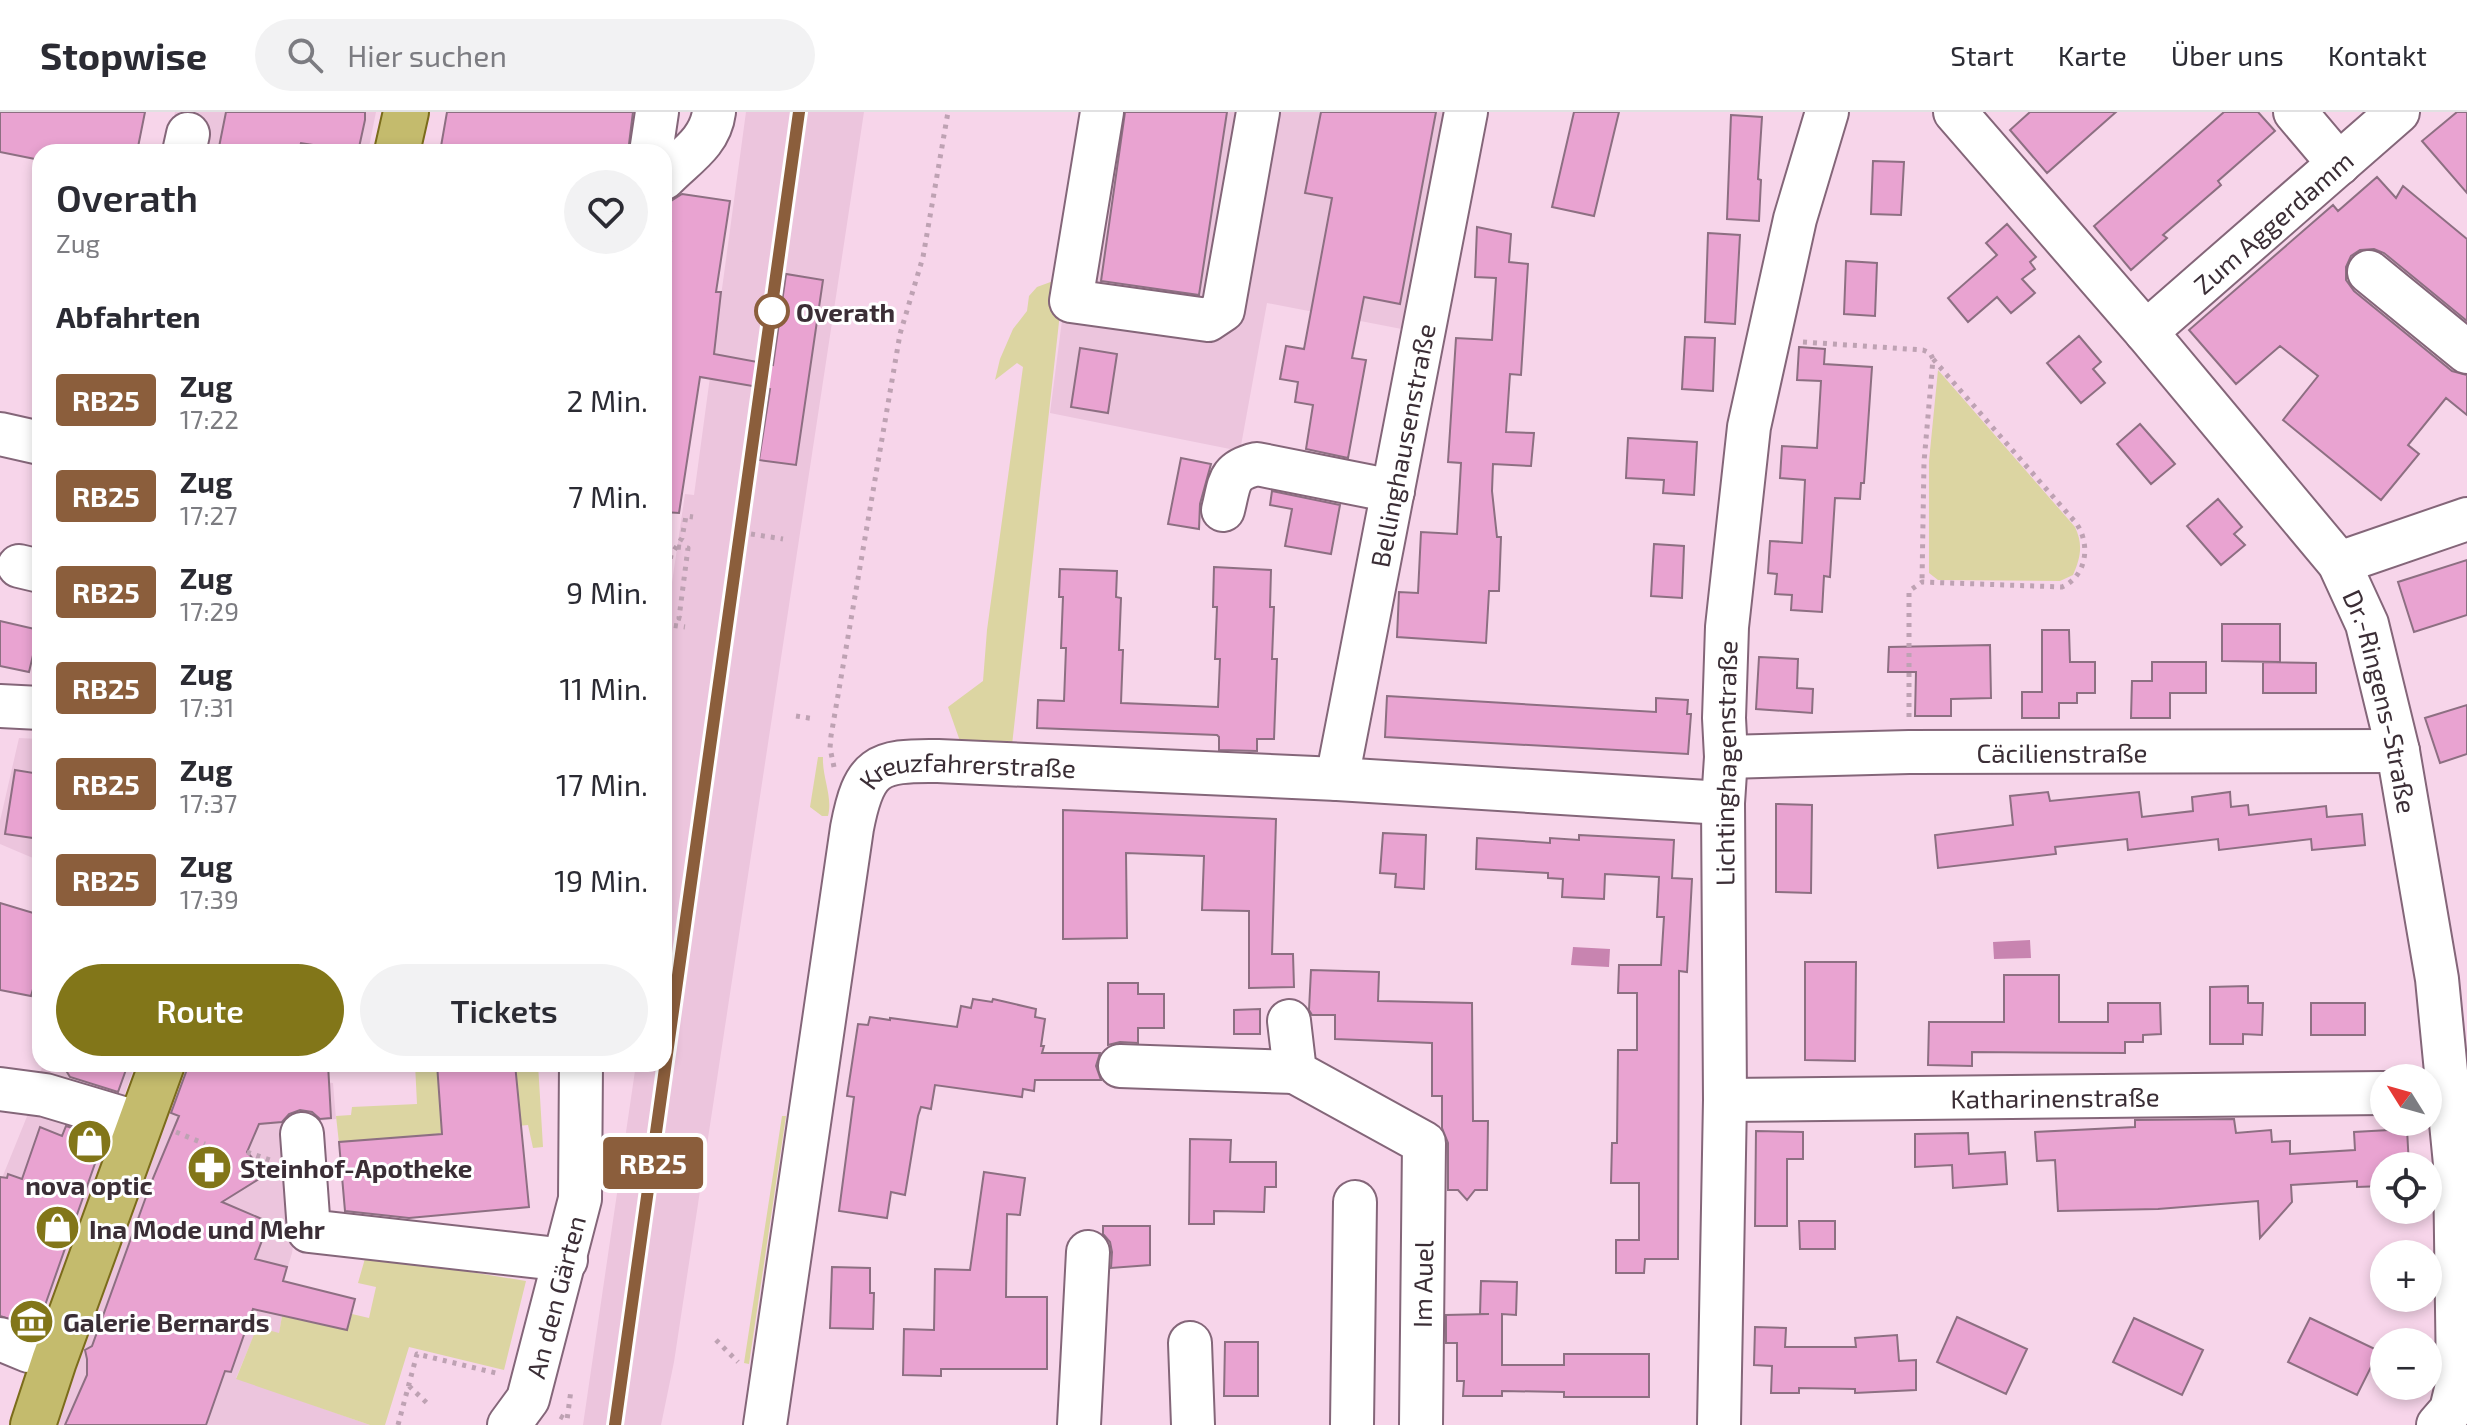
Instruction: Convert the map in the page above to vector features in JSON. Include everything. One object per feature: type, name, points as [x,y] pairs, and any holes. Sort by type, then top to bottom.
[{"type":"main road","points":[[399,144],[406,112]]},
{"type":"main road","points":[[33,1425],[159,1072]]},
{"type":"street","points":[[652,144],[657,112]]},
{"type":"street","points":[[672,171],[701,144],[714,112]]},
{"type":"street","points":[[1102,112],[1071,301],[1208,320],[1223,310],[1258,112]]},
{"type":"street","name":"Bellinghausenstraße","points":[[1337,779],[1466,112]]},
{"type":"street","name":"Lichtinghagenstraße","points":[[1719,1425],[1725,1100],[1723,803],[1727,627],[1749,427],[1795,219],[1827,112]]},
{"type":"street","name":"Dr.-Ringens-Straße","points":[[1955,112],[2146,332],[2339,563],[2367,624],[2398,751],[2437,979],[2438,1064]]},
{"type":"street","points":[[2295,112],[2339,164]]},
{"type":"street","name":"Zum Aggerdamm","points":[[2146,332],[2398,112]]},
{"type":"street","points":[[2369,272],[2467,352]]},
{"type":"street","points":[[0,434],[32,441]]},
{"type":"street","points":[[1223,510],[1231,477],[1238,469],[1257,464],[1393,491]]},
{"type":"street","points":[[2339,563],[2467,519]]},
{"type":"street","points":[[0,706],[32,708]]},
{"type":"street","name":"Cäcilienstraße","points":[[1726,757],[1909,752],[2398,751]]},
{"type":"street","name":"Kreuzfahrerstraße","points":[[765,1425],[852,828],[863,785],[872,773],[884,765],[908,761],[1337,779],[1723,803]]},
{"type":"street","points":[[1120,1066],[1295,1072],[1289,1021]]},
{"type":"street","name":"An den Gärten","points":[[509,1425],[528,1399],[580,1199],[581,1072]]},
{"type":"street","name":"Im Auel","points":[[1295,1072],[1424,1143],[1421,1425]]},
{"type":"street","points":[[0,1089],[45,1095],[139,1123]]},
{"type":"street","name":"Katharinenstraße","points":[[1725,1100],[2370,1093]]},
{"type":"street","name":"Dr.-Ringens-Straße","points":[[2438,1425],[2451,1410],[2458,1381],[2455,1164],[2442,1109]]},
{"type":"street","points":[[302,1134],[309,1231],[566,1260]]},
{"type":"street","points":[[1352,1425],[1355,1202]]},
{"type":"street","points":[[1079,1425],[1088,1252]]},
{"type":"street","points":[[1190,1343],[1193,1425]]},
{"type":"path","points":[[835,775],[830,748],[839,689],[900,334],[923,257],[948,112]]},
{"type":"path","points":[[1768,339],[1930,353],[2085,537],[2086,550],[2078,576],[2062,587],[1922,582],[1909,591],[1909,752]]},
{"type":"path","points":[[1922,582],[1924,462],[1933,359]]},
{"type":"path","points":[[672,554],[682,538],[686,516],[693,517]]},
{"type":"path","points":[[751,534],[783,539]]},
{"type":"path","points":[[672,624],[685,623],[679,618],[688,548],[677,547]]},
{"type":"path","points":[[796,716],[815,719]]},
{"type":"path","points":[[716,1340],[737,1361]]},
{"type":"path","points":[[398,1425],[417,1354],[507,1376]]},
{"type":"path","points":[[408,1385],[429,1405]]},
{"type":"shaded area","points":[[175,112],[376,112],[370,144],[168,144]]},
{"type":"shaded area","points":[[746,112],[864,112],[674,1362],[661,1425],[583,1425],[635,1072],[672,1072],[672,583],[685,494],[694,495]]},
{"type":"shaded area","points":[[1089,112],[1453,112],[1412,331],[1267,303],[1240,451],[1050,413]]},
{"type":"shaded area","points":[[1064,277],[1012,745],[961,744],[948,707],[983,681],[987,630],[1023,367],[1017,363],[995,380],[1013,329],[1027,311],[1029,296],[1037,287]]},
{"type":"shaded area","points":[[1938,370],[2075,527],[2080,551],[2073,575],[2060,581],[1938,580],[1929,573],[1929,461]]},
{"type":"shaded area","points":[[19,738],[32,739],[32,858],[0,844],[0,821]]},
{"type":"shaded area","points":[[818,757],[823,757],[828,816],[822,816],[810,807]]},
{"type":"shaded area","points":[[2030,940],[2031,958],[1994,959],[1993,942]]},
{"type":"shaded area","points":[[1573,947],[1610,949],[1609,967],[1571,965]]},
{"type":"shaded area","points":[[41,1072],[132,1072],[39,1346],[0,1332],[0,1183],[30,1109]]},
{"type":"shaded area","points":[[183,1072],[282,1072],[282,1075],[333,1083],[336,1119],[287,1124],[295,1233],[274,1313],[282,1316],[279,1334],[257,1328],[236,1378],[370,1425],[57,1425],[166,1111]]},
{"type":"shaded area","points":[[415,1072],[455,1072],[518,1101],[516,1072],[538,1072],[543,1147],[533,1148],[528,1125],[339,1143],[336,1116],[351,1115],[352,1107],[417,1104]]},
{"type":"shaded area","points":[[782,1116],[786,1116],[749,1364],[744,1363]]},
{"type":"shaded area","points":[[366,1255],[526,1281],[504,1370],[409,1347],[385,1425],[370,1425],[236,1379],[257,1327],[279,1333],[282,1316],[347,1330],[352,1314],[369,1318],[376,1287],[358,1283]]},
{"type":"building","points":[[0,112],[145,112],[139,144],[32,144],[32,158],[0,152]]},
{"type":"building","points":[[226,112],[365,112],[360,144],[220,144]]},
{"type":"building","points":[[447,112],[633,112],[629,144],[441,144]]},
{"type":"building","points":[[1125,112],[1227,112],[1199,295],[1101,281]]},
{"type":"building","points":[[1321,112],[1436,112],[1400,304],[1364,297],[1352,358],[1366,360],[1348,458],[1306,449],[1313,405],[1295,402],[1298,382],[1280,379],[1286,346],[1304,349],[1332,198],[1305,193]]},
{"type":"building","points":[[1574,112],[1619,112],[1594,216],[1552,207]]},
{"type":"building","points":[[2030,112],[2116,112],[2047,173],[2010,130]]},
{"type":"building","points":[[2224,112],[2258,112],[2275,131],[2218,181],[2221,185],[2163,235],[2167,238],[2131,270],[2094,226]]},
{"type":"building","points":[[2457,112],[2467,112],[2467,193],[2422,141]]},
{"type":"building","points":[[1731,115],[1762,117],[1759,221],[1727,219]]},
{"type":"building","points":[[1873,161],[1904,162],[1901,215],[1871,214]]},
{"type":"building","points":[[2377,177],[2396,198],[2403,186],[2467,239],[2467,321],[2384,253],[2374,249],[2360,250],[2351,256],[2346,267],[2346,280],[2354,291],[2452,371],[2467,375],[2467,415],[2446,398],[2408,445],[2419,454],[2381,500],[2283,420],[2318,376],[2280,346],[2236,384],[2189,330],[2333,205],[2338,211]]},
{"type":"building","points":[[682,194],[730,201],[716,292],[721,292],[714,354],[773,365],[786,274],[823,280],[796,465],[759,460],[770,389],[700,377],[679,513],[672,513],[672,200]]},
{"type":"building","points":[[2007,224],[2036,257],[2030,262],[2035,269],[2022,279],[2035,293],[2011,313],[1997,297],[1968,322],[1948,298],[1997,255],[1986,243]]},
{"type":"building","points":[[1477,227],[1511,234],[1509,262],[1528,264],[1521,375],[1510,374],[1506,432],[1534,433],[1531,466],[1493,464],[1492,491],[1497,537],[1501,537],[1499,591],[1489,591],[1486,643],[1397,637],[1399,592],[1418,593],[1421,532],[1457,534],[1461,463],[1448,462],[1456,338],[1492,340],[1496,278],[1475,277]]},
{"type":"building","points":[[1708,233],[1740,235],[1735,324],[1705,322]]},
{"type":"building","points":[[1846,261],[1877,263],[1875,316],[1844,314]]},
{"type":"building","points":[[2079,336],[2101,362],[2093,369],[2105,383],[2081,403],[2047,363]]},
{"type":"building","points":[[1685,337],[1715,338],[1713,391],[1682,389]]},
{"type":"building","points":[[1799,347],[1825,349],[1824,364],[1872,367],[1864,483],[1861,483],[1860,499],[1835,498],[1830,577],[1824,576],[1822,612],[1791,610],[1792,595],[1775,594],[1777,574],[1768,573],[1770,541],[1802,543],[1805,480],[1780,478],[1782,446],[1817,448],[1821,381],[1797,380]]},
{"type":"building","points":[[1080,348],[1117,354],[1108,413],[1071,407]]},
{"type":"building","points":[[2140,424],[2175,464],[2151,484],[2117,444]]},
{"type":"building","points":[[1628,438],[1697,442],[1694,495],[1663,493],[1664,480],[1626,478]]},
{"type":"building","points":[[1181,458],[1211,464],[1200,504],[1199,529],[1168,524]]},
{"type":"building","points":[[1272,491],[1340,505],[1331,554],[1285,546],[1292,509],[1270,505]]},
{"type":"building","points":[[2218,499],[2242,527],[2234,534],[2245,545],[2221,565],[2187,526]]},
{"type":"building","points":[[1654,544],[1684,546],[1682,598],[1651,596]]},
{"type":"building","points":[[2467,560],[2467,615],[2414,632],[2398,582]]},
{"type":"building","points":[[1214,567],[1271,570],[1270,607],[1274,607],[1272,659],[1277,659],[1274,739],[1257,739],[1257,751],[1219,750],[1217,735],[1037,728],[1038,700],[1064,701],[1066,648],[1061,648],[1063,597],[1059,597],[1060,569],[1117,571],[1116,597],[1121,598],[1119,650],[1123,650],[1121,703],[1218,707],[1220,659],[1215,659],[1217,607],[1213,607]]},
{"type":"building","points":[[0,621],[32,628],[29,672],[0,666]]},
{"type":"building","points":[[2222,624],[2280,624],[2280,662],[2222,661]]},
{"type":"building","points":[[2042,630],[2069,630],[2070,662],[2095,662],[2095,693],[2077,693],[2077,703],[2059,703],[2059,718],[2022,718],[2022,692],[2042,692]]},
{"type":"building","points":[[1990,645],[1991,698],[1951,699],[1951,716],[1915,716],[1916,672],[1888,672],[1889,647]]},
{"type":"building","points":[[1759,657],[1798,659],[1797,688],[1813,689],[1812,713],[1756,709]]},
{"type":"building","points":[[2152,662],[2206,662],[2206,693],[2170,693],[2170,718],[2131,718],[2132,681],[2152,681]]},
{"type":"building","points":[[2263,662],[2316,663],[2316,693],[2263,693]]},
{"type":"building","points":[[1387,696],[1656,712],[1656,698],[1688,700],[1687,714],[1691,714],[1688,754],[1385,737]]},
{"type":"building","points":[[2467,705],[2467,754],[2440,763],[2425,718]]},
{"type":"building","points":[[15,770],[32,773],[32,838],[5,834]]},
{"type":"building","points":[[2048,792],[2050,801],[2139,792],[2142,817],[2193,811],[2192,797],[2230,792],[2231,807],[2248,805],[2249,815],[2326,806],[2327,817],[2362,814],[2365,845],[2312,850],[2311,839],[2219,850],[2218,839],[2128,850],[2127,839],[2055,847],[2056,854],[1938,868],[1935,835],[2013,825],[2010,796]]},
{"type":"building","points":[[1776,804],[1812,805],[1811,893],[1776,892]]},
{"type":"building","points":[[1063,810],[1276,819],[1272,954],[1293,954],[1294,987],[1249,988],[1249,911],[1202,910],[1204,856],[1126,853],[1127,938],[1063,939]]},
{"type":"building","points":[[1383,833],[1426,835],[1424,889],[1395,887],[1396,874],[1380,873]]},
{"type":"building","points":[[1579,835],[1674,840],[1672,878],[1692,879],[1687,972],[1679,971],[1678,1259],[1645,1259],[1644,1273],[1616,1273],[1616,1240],[1639,1240],[1639,1183],[1611,1183],[1612,1143],[1617,1143],[1618,1050],[1637,1050],[1637,993],[1618,993],[1619,965],[1661,965],[1664,917],[1657,917],[1659,877],[1605,874],[1604,899],[1562,897],[1563,879],[1548,878],[1548,873],[1476,869],[1477,838],[1550,843],[1550,838],[1579,840]]},
{"type":"building","points":[[0,903],[32,913],[32,993],[31,996],[0,990]]},
{"type":"building","points":[[1805,962],[1856,962],[1855,1061],[1805,1060]]},
{"type":"building","points":[[1311,970],[1379,972],[1378,1001],[1472,1003],[1473,1121],[1488,1121],[1487,1190],[1475,1190],[1467,1200],[1458,1190],[1448,1190],[1448,1143],[1442,1128],[1442,1096],[1432,1096],[1432,1043],[1335,1039],[1335,1015],[1312,1015],[1309,1010]]},
{"type":"building","points":[[2004,975],[2059,975],[2059,1022],[2108,1022],[2108,1003],[2160,1003],[2161,1034],[2143,1035],[2143,1042],[2125,1042],[2125,1053],[1972,1052],[1972,1066],[1928,1065],[1929,1022],[2004,1022]]},
{"type":"building","points":[[1108,983],[1138,983],[1138,994],[1164,994],[1164,1028],[1138,1028],[1138,1043],[1108,1045]]},
{"type":"building","points":[[2248,986],[2248,1003],[2263,1003],[2262,1035],[2243,1034],[2243,1044],[2210,1044],[2210,987]]},
{"type":"building","points":[[973,999],[992,1002],[993,999],[1036,1009],[1035,1017],[1045,1019],[1042,1053],[1100,1053],[1096,1066],[1101,1080],[1035,1080],[1034,1091],[1023,1089],[1022,1097],[935,1085],[931,1109],[921,1107],[918,1116],[905,1195],[891,1192],[887,1218],[839,1211],[854,1097],[847,1096],[858,1024],[868,1025],[870,1017],[957,1027],[961,1006],[971,1008]]},
{"type":"building","points":[[2311,1003],[2365,1003],[2365,1035],[2311,1035]]},
{"type":"building","points":[[1260,1009],[1260,1034],[1234,1034],[1234,1010]]},
{"type":"building","points":[[67,1072],[125,1072],[118,1092],[70,1077]]},
{"type":"building","points":[[186,1072],[328,1072],[331,1118],[320,1119],[312,1112],[300,1110],[289,1114],[282,1122],[259,1124],[247,1152],[267,1174],[222,1202],[269,1222],[255,1259],[287,1267],[283,1281],[355,1299],[347,1330],[253,1309],[231,1372],[225,1371],[206,1425],[65,1425],[87,1375],[85,1350],[92,1346],[151,1183],[179,1116],[171,1113]]},
{"type":"building","points":[[438,1072],[516,1072],[529,1207],[409,1218],[345,1211],[339,1142],[442,1134]]},
{"type":"building","points":[[2234,1119],[2236,1133],[2271,1130],[2272,1142],[2290,1141],[2290,1154],[2355,1150],[2354,1132],[2370,1131],[2370,1136],[2407,1136],[2408,1152],[2370,1152],[2370,1187],[2357,1187],[2357,1181],[2291,1185],[2292,1202],[2260,1238],[2258,1201],[2158,1209],[2058,1211],[2055,1160],[2037,1161],[2035,1132],[2135,1127],[2135,1120]]},
{"type":"building","points":[[66,1126],[104,1138],[37,1328],[0,1316],[0,1177],[7,1178],[8,1174],[22,1179],[40,1127],[62,1136]]},
{"type":"building","points":[[1756,1131],[1803,1132],[1803,1159],[1787,1159],[1787,1226],[1755,1226]]},
{"type":"building","points":[[1968,1133],[1969,1154],[2005,1152],[2007,1184],[1953,1188],[1952,1165],[1915,1167],[1915,1134]]},
{"type":"building","points":[[1190,1139],[1231,1140],[1230,1162],[1276,1162],[1276,1187],[1265,1187],[1264,1212],[1214,1211],[1214,1224],[1189,1224]]},
{"type":"building","points":[[984,1172],[1025,1178],[1020,1215],[1007,1214],[1006,1297],[1047,1297],[1047,1369],[941,1369],[941,1376],[903,1375],[904,1329],[934,1330],[935,1269],[970,1270]]},
{"type":"building","points":[[1799,1221],[1835,1221],[1835,1249],[1800,1249]]},
{"type":"building","points":[[1103,1226],[1150,1226],[1150,1265],[1111,1268],[1112,1252],[1110,1242],[1103,1234]]},
{"type":"building","points":[[832,1267],[870,1268],[870,1293],[874,1293],[873,1329],[830,1328]]},
{"type":"building","points":[[1481,1281],[1517,1282],[1516,1315],[1502,1314],[1502,1365],[1564,1365],[1564,1354],[1649,1354],[1649,1397],[1564,1397],[1564,1392],[1502,1391],[1502,1396],[1463,1396],[1464,1381],[1457,1381],[1457,1343],[1446,1343],[1446,1315],[1489,1314],[1480,1314]]},
{"type":"building","points":[[1957,1317],[2027,1349],[2006,1394],[1937,1362]]},
{"type":"building","points":[[2134,1318],[2203,1350],[2182,1395],[2113,1362]]},
{"type":"building","points":[[2310,1318],[2370,1347],[2370,1369],[2357,1395],[2288,1362]]},
{"type":"building","points":[[1755,1327],[1786,1328],[1785,1347],[1856,1347],[1855,1338],[1897,1335],[1899,1361],[1916,1360],[1916,1390],[1855,1393],[1855,1389],[1799,1388],[1799,1393],[1771,1393],[1772,1366],[1754,1365]]},
{"type":"building","points":[[1225,1342],[1258,1342],[1258,1396],[1224,1396]]},
{"type":"railway","points":[[672,1020],[800,112]]},
{"type":"railway","points":[[615,1425],[665,1072]]},
{"type":"train","name":"RB25","points":[[672,1029],[799,112]]},
{"type":"train","name":"RB25","points":[[615,1425],[666,1072]]},
{"type":"place","name":"Overath","points":[[772,311]]},
{"type":"place","name":"nova optic","points":[[89,1141]]},
{"type":"place","name":"Steinhof-Apotheke","points":[[209,1167]]},
{"type":"place","name":"Ina Mode und Mehr","points":[[58,1228]]},
{"type":"place","name":"Galerie Bernards","points":[[32,1321]]}]
